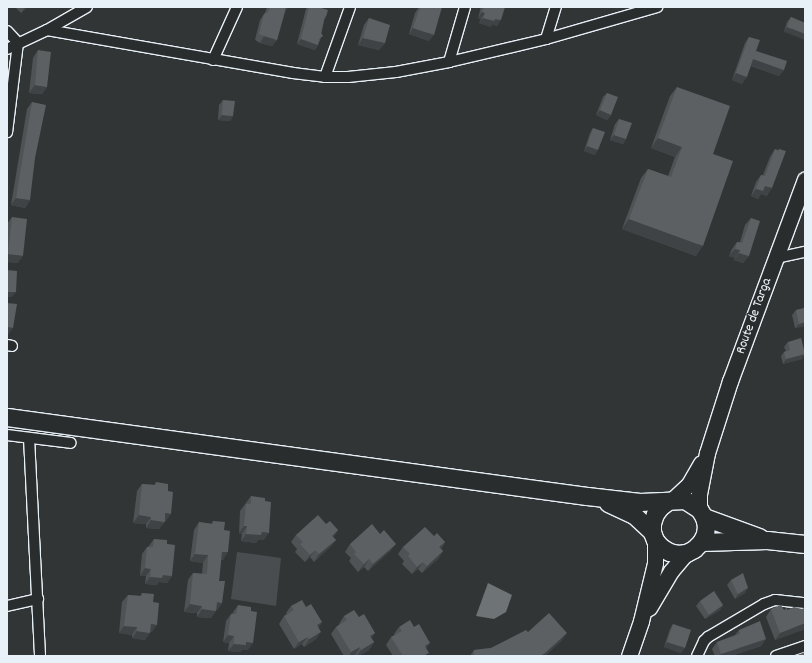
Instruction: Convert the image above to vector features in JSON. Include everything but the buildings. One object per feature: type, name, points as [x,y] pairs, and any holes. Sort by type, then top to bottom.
[{"type":"main road","name":"Route de Targa","points":[[702,513],[700,494],[707,453],[730,381],[805,179]]},
{"type":"main road","points":[[7,417],[587,496],[640,502],[669,502],[685,500],[693,504],[702,513],[766,540]]},
{"type":"main road","name":"Route de Targa","points":[[669,502],[689,484],[707,453]]},
{"type":"main road","points":[[587,496],[613,505],[634,515],[654,536],[661,547],[669,552],[678,554],[694,549],[701,542],[705,534],[702,513]]},
{"type":"main road","points":[[629,656],[641,621],[655,563],[652,523],[655,514],[660,507],[669,502]]},
{"type":"main road","points":[[701,542],[766,540],[805,544]]},
{"type":"main road","points":[[641,621],[671,571],[686,552]]},
{"type":"street","points":[[7,49],[47,30],[87,7]]},
{"type":"street","points":[[213,60],[237,7]]},
{"type":"street","points":[[325,77],[350,7]]},
{"type":"street","points":[[448,62],[465,7]]},
{"type":"street","points":[[546,39],[556,7]]},
{"type":"street","points":[[47,30],[213,60],[325,77],[371,76],[448,62],[546,39],[657,7]]},
{"type":"street","points":[[7,31],[18,43],[7,132]]},
{"type":"street","points":[[776,258],[805,252]]},
{"type":"street","points":[[7,435],[71,443]]},
{"type":"street","points":[[29,438],[40,656]]},
{"type":"street","points":[[7,606],[38,600]]},
{"type":"street","points":[[697,656],[704,640],[764,604],[775,600],[805,603]]},
{"type":"street","points":[[776,656],[805,646]]},
{"type":"shaded area","points":[[237,552],[281,558],[276,606],[231,599]]},
{"type":"shaded area","points":[[488,583],[512,595],[506,612],[494,619],[476,616]]}]
